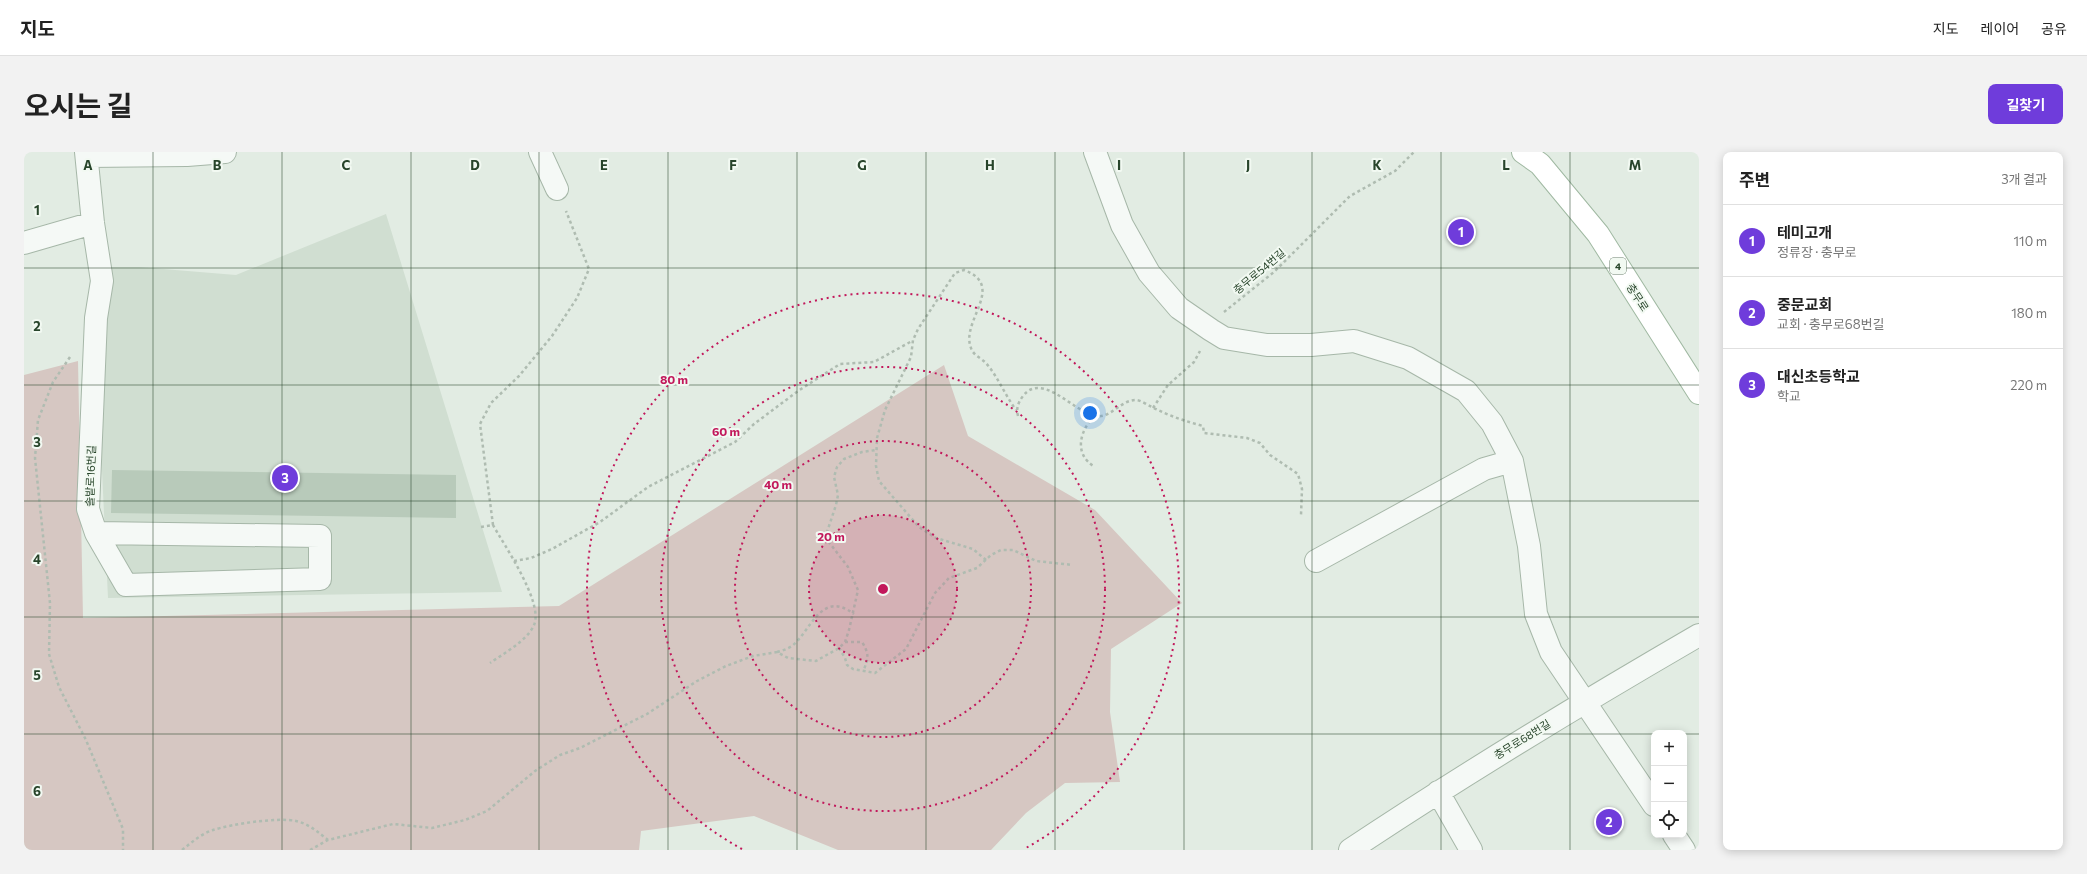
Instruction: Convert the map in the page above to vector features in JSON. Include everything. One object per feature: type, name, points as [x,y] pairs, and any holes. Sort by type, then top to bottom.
[{"type":"main road","name":"충무로","points":[[1537,156],[1598,234],[1699,393]]},
{"type":"street","points":[[87,154],[187,155],[225,152]]},
{"type":"street","points":[[540,152],[557,189]]},
{"type":"street","points":[[1095,152],[1122,225],[1149,273],[1179,308],[1211,330],[1224,338],[1267,345],[1310,345],[1354,341],[1408,358],[1466,390],[1492,423],[1512,460],[1529,546],[1536,614],[1551,652],[1652,802]]},
{"type":"street","name":"솔밭로16번길","points":[[87,154],[93,222],[102,281],[96,318],[88,509],[96,533],[126,585],[320,579],[320,536],[96,533]]},
{"type":"street","points":[[24,243],[93,222]]},
{"type":"street","points":[[1316,561],[1484,469],[1512,460]]},
{"type":"street","name":"충무로68번길","points":[[1350,850],[1438,792],[1584,701],[1699,636]]},
{"type":"street","points":[[1438,792],[1471,850]]},
{"type":"street","points":[[1676,838],[1684,850]]},
{"type":"path","name":"충무로54번길","points":[[1153,408],[1168,385],[1194,362],[1211,330],[1225,311],[1274,272],[1350,196],[1395,171],[1414,152]]},
{"type":"path","points":[[490,663],[523,638],[534,625],[536,616],[534,602],[514,561],[493,525],[480,424],[491,403],[519,376],[552,336],[577,298],[589,269],[557,189]]},
{"type":"path","points":[[986,560],[973,550],[936,538],[919,527],[879,481],[876,450],[877,438],[885,410],[911,357],[913,340],[918,330],[955,273],[964,270],[974,274],[981,282],[983,293],[970,336],[971,348],[991,370],[1016,410],[1018,416]]},
{"type":"path","points":[[514,561],[531,558],[552,549],[600,522],[648,487],[736,442],[754,424],[798,391],[840,364],[874,362],[913,340]]},
{"type":"path","points":[[74,350],[53,382],[38,420],[35,458],[50,603],[49,654],[59,687],[86,740],[123,829],[123,850]]},
{"type":"path","points":[[1016,410],[1019,402],[1025,394],[1032,390],[1042,388],[1053,391],[1070,404],[1094,416],[1103,417],[1127,401],[1138,400],[1176,419],[1203,426],[1204,433],[1247,438],[1260,443],[1270,455],[1298,474],[1302,488],[1301,515]]},
{"type":"path","points":[[1094,416],[1086,424],[1079,445],[1083,455],[1094,466]]},
{"type":"path","points":[[777,652],[788,658],[816,661],[839,648],[845,642],[854,614],[858,590],[855,580],[848,567],[836,554],[828,542],[827,532],[838,495],[834,477],[837,467],[844,459],[851,455],[876,450]]},
{"type":"path","points":[[481,527],[493,525]]},
{"type":"path","points":[[839,648],[847,665],[853,669],[863,672],[876,673],[906,649],[935,593],[949,578],[976,568],[1001,550],[1013,550],[1036,561],[1073,566]]},
{"type":"path","points":[[310,850],[328,840],[393,824],[432,828],[465,820],[487,811],[535,771],[560,755],[580,748],[647,714],[697,681],[726,666],[753,656],[777,652],[792,646],[819,613],[833,606],[845,607],[854,614]]},
{"type":"path","points":[[845,642],[862,642],[868,650],[868,658],[863,672]]},
{"type":"path","points":[[182,850],[198,838],[213,830],[277,820],[296,821],[314,828],[328,840]]},
{"type":"shaded area","points":[[386,214],[502,592],[108,598],[97,364],[112,267],[139,267],[236,275]]},
{"type":"shaded area","points":[[78,361],[83,618],[559,606],[944,365],[968,436],[1095,510],[1182,603],[1111,649],[1110,712],[1120,782],[1065,783],[1026,813],[991,850],[838,850],[754,816],[641,831],[639,850],[24,850],[24,375]]},
{"type":"building","points":[[112,470],[456,475],[456,518],[111,513]]},
{"type":"place","name":"테미고개","points":[[1461,232]]},
{"type":"place","name":"대신초등학교","points":[[285,478]]},
{"type":"place","name":"중문교회","points":[[1609,822]]}]
